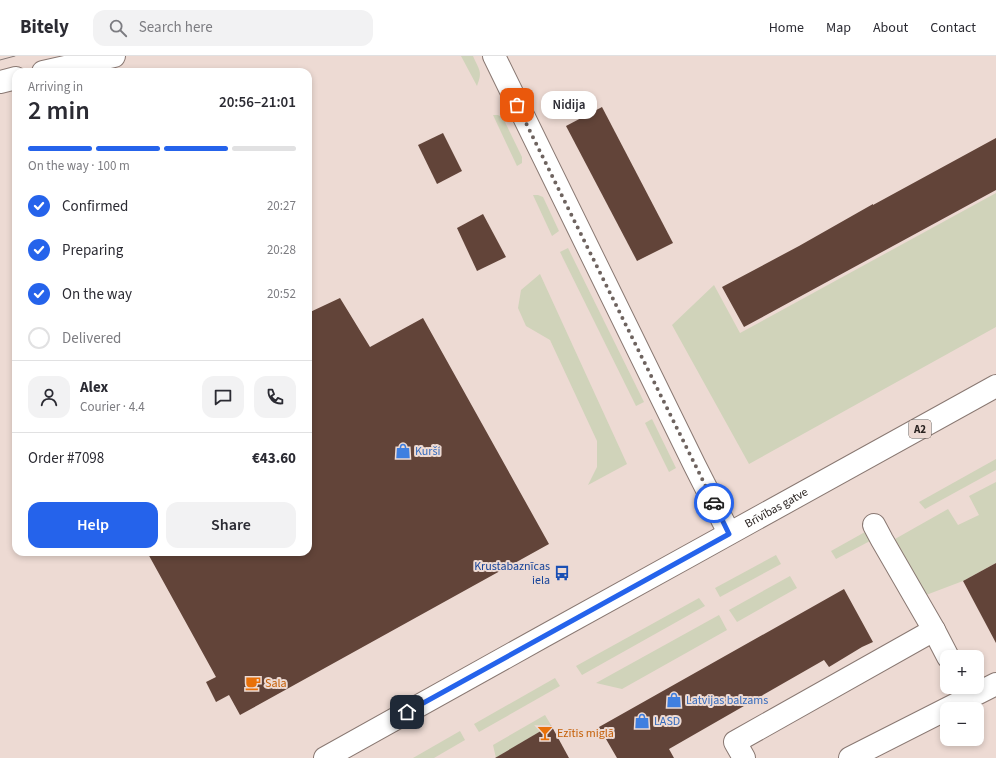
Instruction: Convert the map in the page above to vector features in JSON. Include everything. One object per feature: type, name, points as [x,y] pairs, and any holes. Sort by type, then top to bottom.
[{"type":"main road","points":[[61,68],[114,56]]},
{"type":"main road","points":[[494,56],[729,534]]},
{"type":"main road","points":[[0,82],[12,79]]},
{"type":"main road","name":"Brīvības gatve","points":[[325,758],[996,386]]},
{"type":"main road","points":[[874,525],[944,650]]},
{"type":"main road","points":[[744,758],[735,742],[934,630]]},
{"type":"main road","points":[[984,687],[996,684]]},
{"type":"main road","points":[[850,758],[962,694]]},
{"type":"green space","points":[[461,56],[473,56],[480,74],[477,86]]},
{"type":"green space","points":[[493,115],[498,115],[503,118],[522,157],[522,163],[517,166]]},
{"type":"green space","points":[[996,193],[996,327],[749,464],[672,325],[714,285],[740,333]]},
{"type":"green space","points":[[533,195],[543,197],[559,231],[552,236]]},
{"type":"green space","points":[[568,248],[644,402],[636,406],[560,252]]},
{"type":"green space","points":[[540,274],[627,464],[588,485],[597,467],[597,441],[550,340],[526,326],[518,308],[521,290]]},
{"type":"green space","points":[[652,419],[676,468],[669,472],[645,423]]},
{"type":"green space","points":[[996,459],[996,470],[925,509],[919,502]]},
{"type":"green space","points":[[996,482],[996,563],[963,581],[926,595],[895,539],[948,509],[958,525],[979,515],[969,496]]},
{"type":"green space","points":[[865,532],[870,541],[836,559],[831,551]]},
{"type":"green space","points":[[776,555],[781,564],[720,597],[715,588]]},
{"type":"green space","points":[[790,576],[797,588],[737,622],[729,610]]},
{"type":"green space","points":[[699,598],[705,606],[582,675],[576,666]]},
{"type":"green space","points":[[719,615],[727,630],[622,689],[596,683]]},
{"type":"green space","points":[[555,678],[560,686],[479,732],[474,724]]},
{"type":"green space","points":[[545,715],[551,725],[496,758],[493,745]]},
{"type":"green space","points":[[460,731],[465,740],[434,758],[413,758]]},
{"type":"building","points":[[602,107],[673,243],[637,261],[566,126]]},
{"type":"building","points":[[443,133],[462,171],[437,184],[418,145]]},
{"type":"building","points":[[996,138],[996,190],[744,327],[722,287]]},
{"type":"building","points":[[483,214],[506,257],[477,271],[457,228]]},
{"type":"building","name":"Kurši","points":[[340,298],[370,347],[423,318],[549,544],[240,715],[229,695],[216,702],[206,682],[216,677],[149,556],[312,556],[312,311]]},
{"type":"building","points":[[996,563],[996,643],[963,581]]},
{"type":"building","points":[[844,589],[873,642],[829,667],[824,660],[669,749],[674,758],[617,758],[599,727]]},
{"type":"building","points":[[551,725],[569,758],[495,758]]},
{"type":"tram line","points":[[0,60],[15,56]]},
{"type":"way so far","points":[[517,105],[714,503]]},
{"type":"place","name":"Nidija","points":[[517,105]]},
{"type":"place","name":"Kurši","points":[[403,451]]},
{"type":"place","name":"Krustabaznīcas iela","points":[[562,573]]},
{"type":"place","name":"Sala","points":[[253,683]]},
{"type":"place","name":"Latvijas balzams","points":[[674,700]]},
{"type":"place","name":"LASD","points":[[642,721]]},
{"type":"place","name":"Ezītis miglā","points":[[545,733]]},
{"type":"route","points":[[407,712],[729,534],[714,503]]}]
